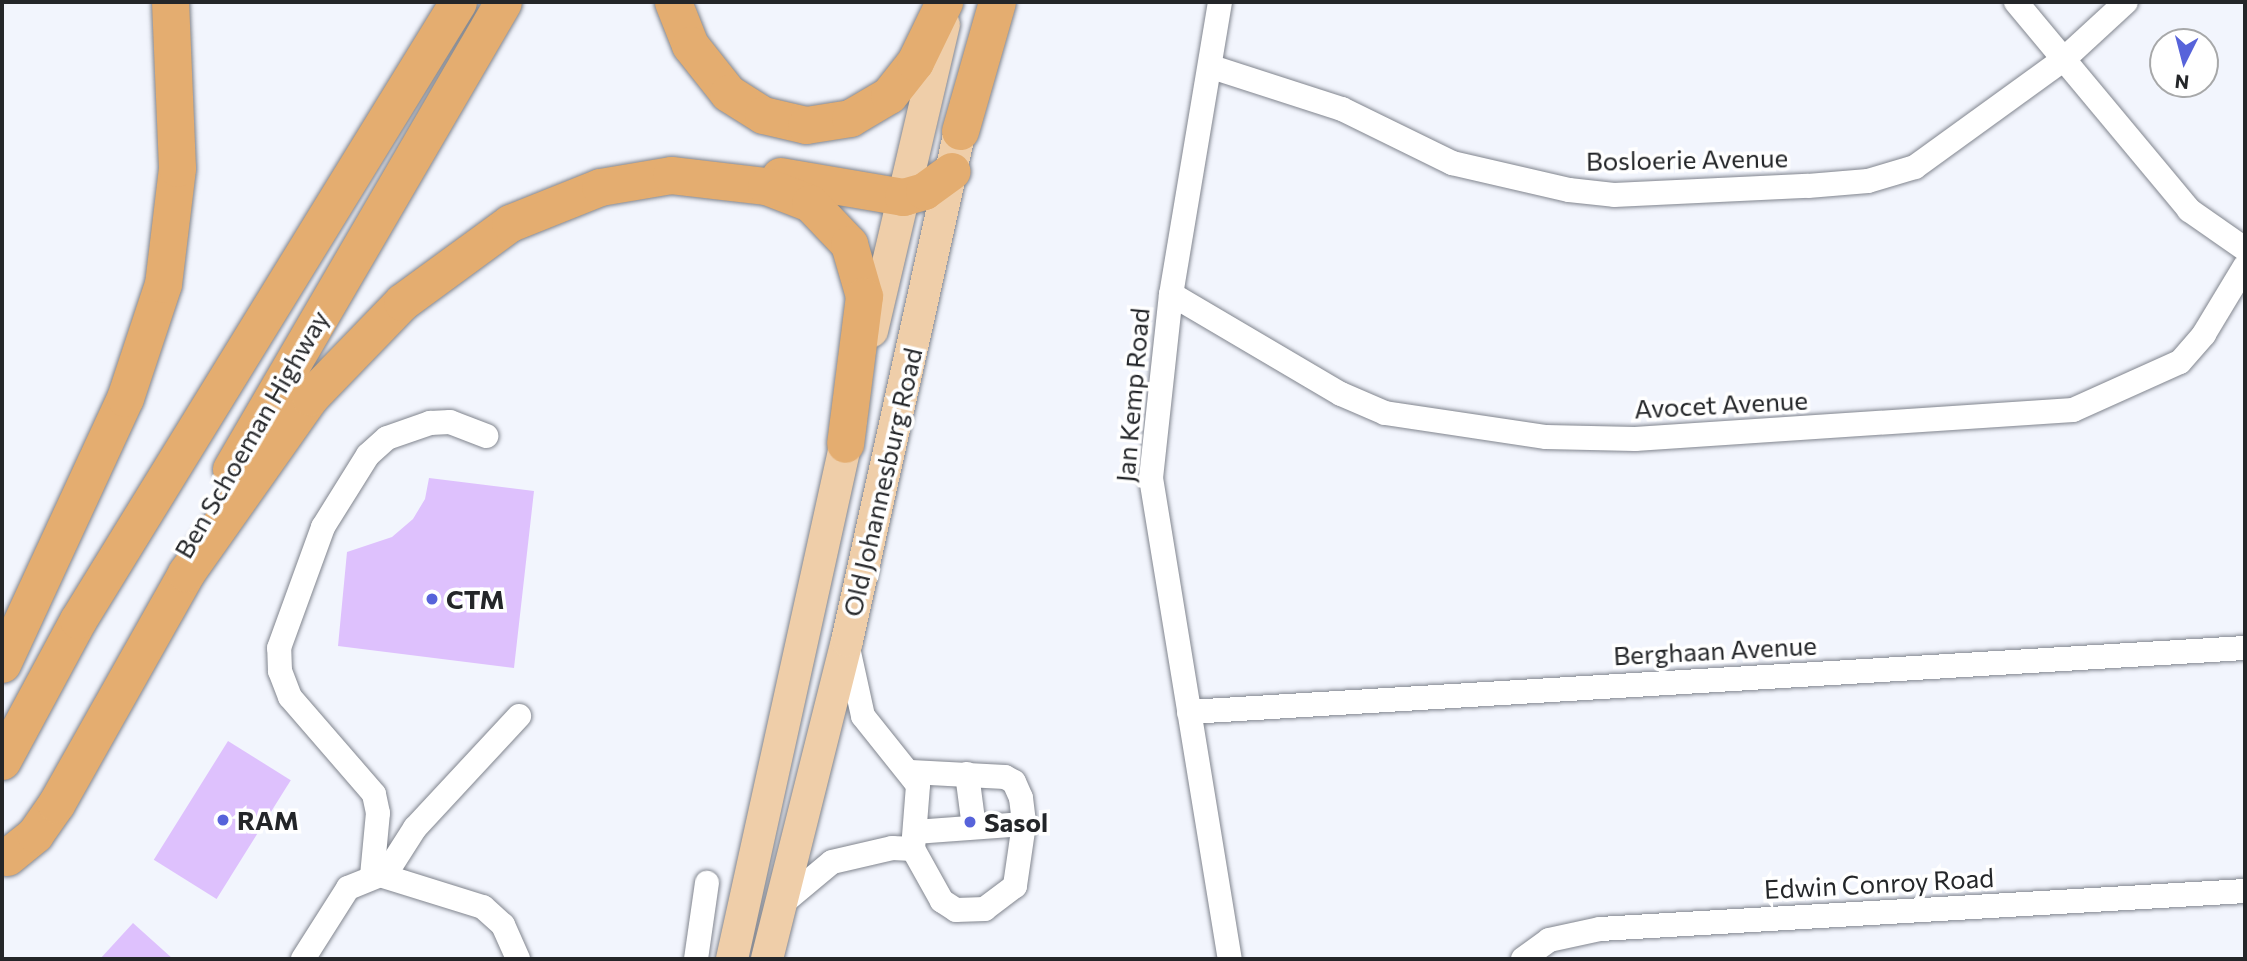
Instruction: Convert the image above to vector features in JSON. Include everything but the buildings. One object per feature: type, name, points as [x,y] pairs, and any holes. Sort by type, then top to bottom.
[{"type":"highway","points":[[2,664],[125,398],[163,284],[177,168],[170,2]]},
{"type":"highway","name":"Ben Schoeman Highway","points":[[2,761],[78,620],[458,2]]},
{"type":"highway","name":"Ben Schoeman Highway","points":[[5,862],[503,2]]},
{"type":"highway","points":[[673,2],[690,46],[728,93],[764,115],[806,125],[850,118],[889,94],[915,62],[944,2]]},
{"type":"highway","points":[[960,131],[997,2]]},
{"type":"highway","points":[[5,862],[34,834],[57,804],[186,572],[259,463],[310,397],[370,331],[443,268],[510,223],[591,190],[671,175],[740,171],[904,197],[924,191],[952,171]]},
{"type":"highway","points":[[671,175],[766,186],[792,194],[825,214],[849,244],[864,296],[845,444]]},
{"type":"main road","name":"Old Johannesburg Road","points":[[732,959],[845,444],[949,2]]},
{"type":"main road","name":"Old Johannesburg Road","points":[[767,959],[784,902],[847,641],[952,171],[985,2]]},
{"type":"street","name":"Jan Kemp Road","points":[[1220,2],[1212,67],[1171,293],[1151,478],[1225,957]]},
{"type":"street","points":[[2016,2],[2189,210],[2245,248]]},
{"type":"street","name":"Bosloerie Avenue","points":[[1212,67],[1342,109],[1452,163],[1569,190],[1614,195],[1819,185],[1904,173],[2064,59],[2126,2]]},
{"type":"street","name":"Avocet Avenue","points":[[1171,293],[1341,394],[1385,413],[1546,437],[1635,439],[2073,410],[2180,362],[2204,334],[2245,266]]},
{"type":"street","points":[[378,875],[378,813],[374,793],[290,697],[280,671],[279,648],[323,527],[368,456],[387,438],[430,423],[450,422],[486,436]]},
{"type":"street","points":[[847,641],[863,716],[880,740],[911,772],[919,796],[914,841],[942,901],[956,910],[985,909],[1015,886],[1024,824],[1014,782],[967,774],[911,772]]},
{"type":"street","name":"Berghaan Avenue","points":[[1189,712],[2245,648]]},
{"type":"street","points":[[378,875],[415,828],[519,716]]},
{"type":"street","points":[[967,774],[974,827]]},
{"type":"street","points":[[784,902],[832,862],[974,827],[1024,824]]},
{"type":"street","points":[[303,959],[340,897],[357,880],[378,875],[493,913],[518,959]]},
{"type":"street","points":[[696,959],[707,883]]},
{"type":"street","name":"Edwin Conroy Road","points":[[1523,959],[1556,938],[1600,929],[2245,891]]},
{"type":"place","name":"CTM","points":[[432,599]]},
{"type":"place","name":"RAM","points":[[223,820]]},
{"type":"place","name":"Sasol","points":[[970,822]]}]
